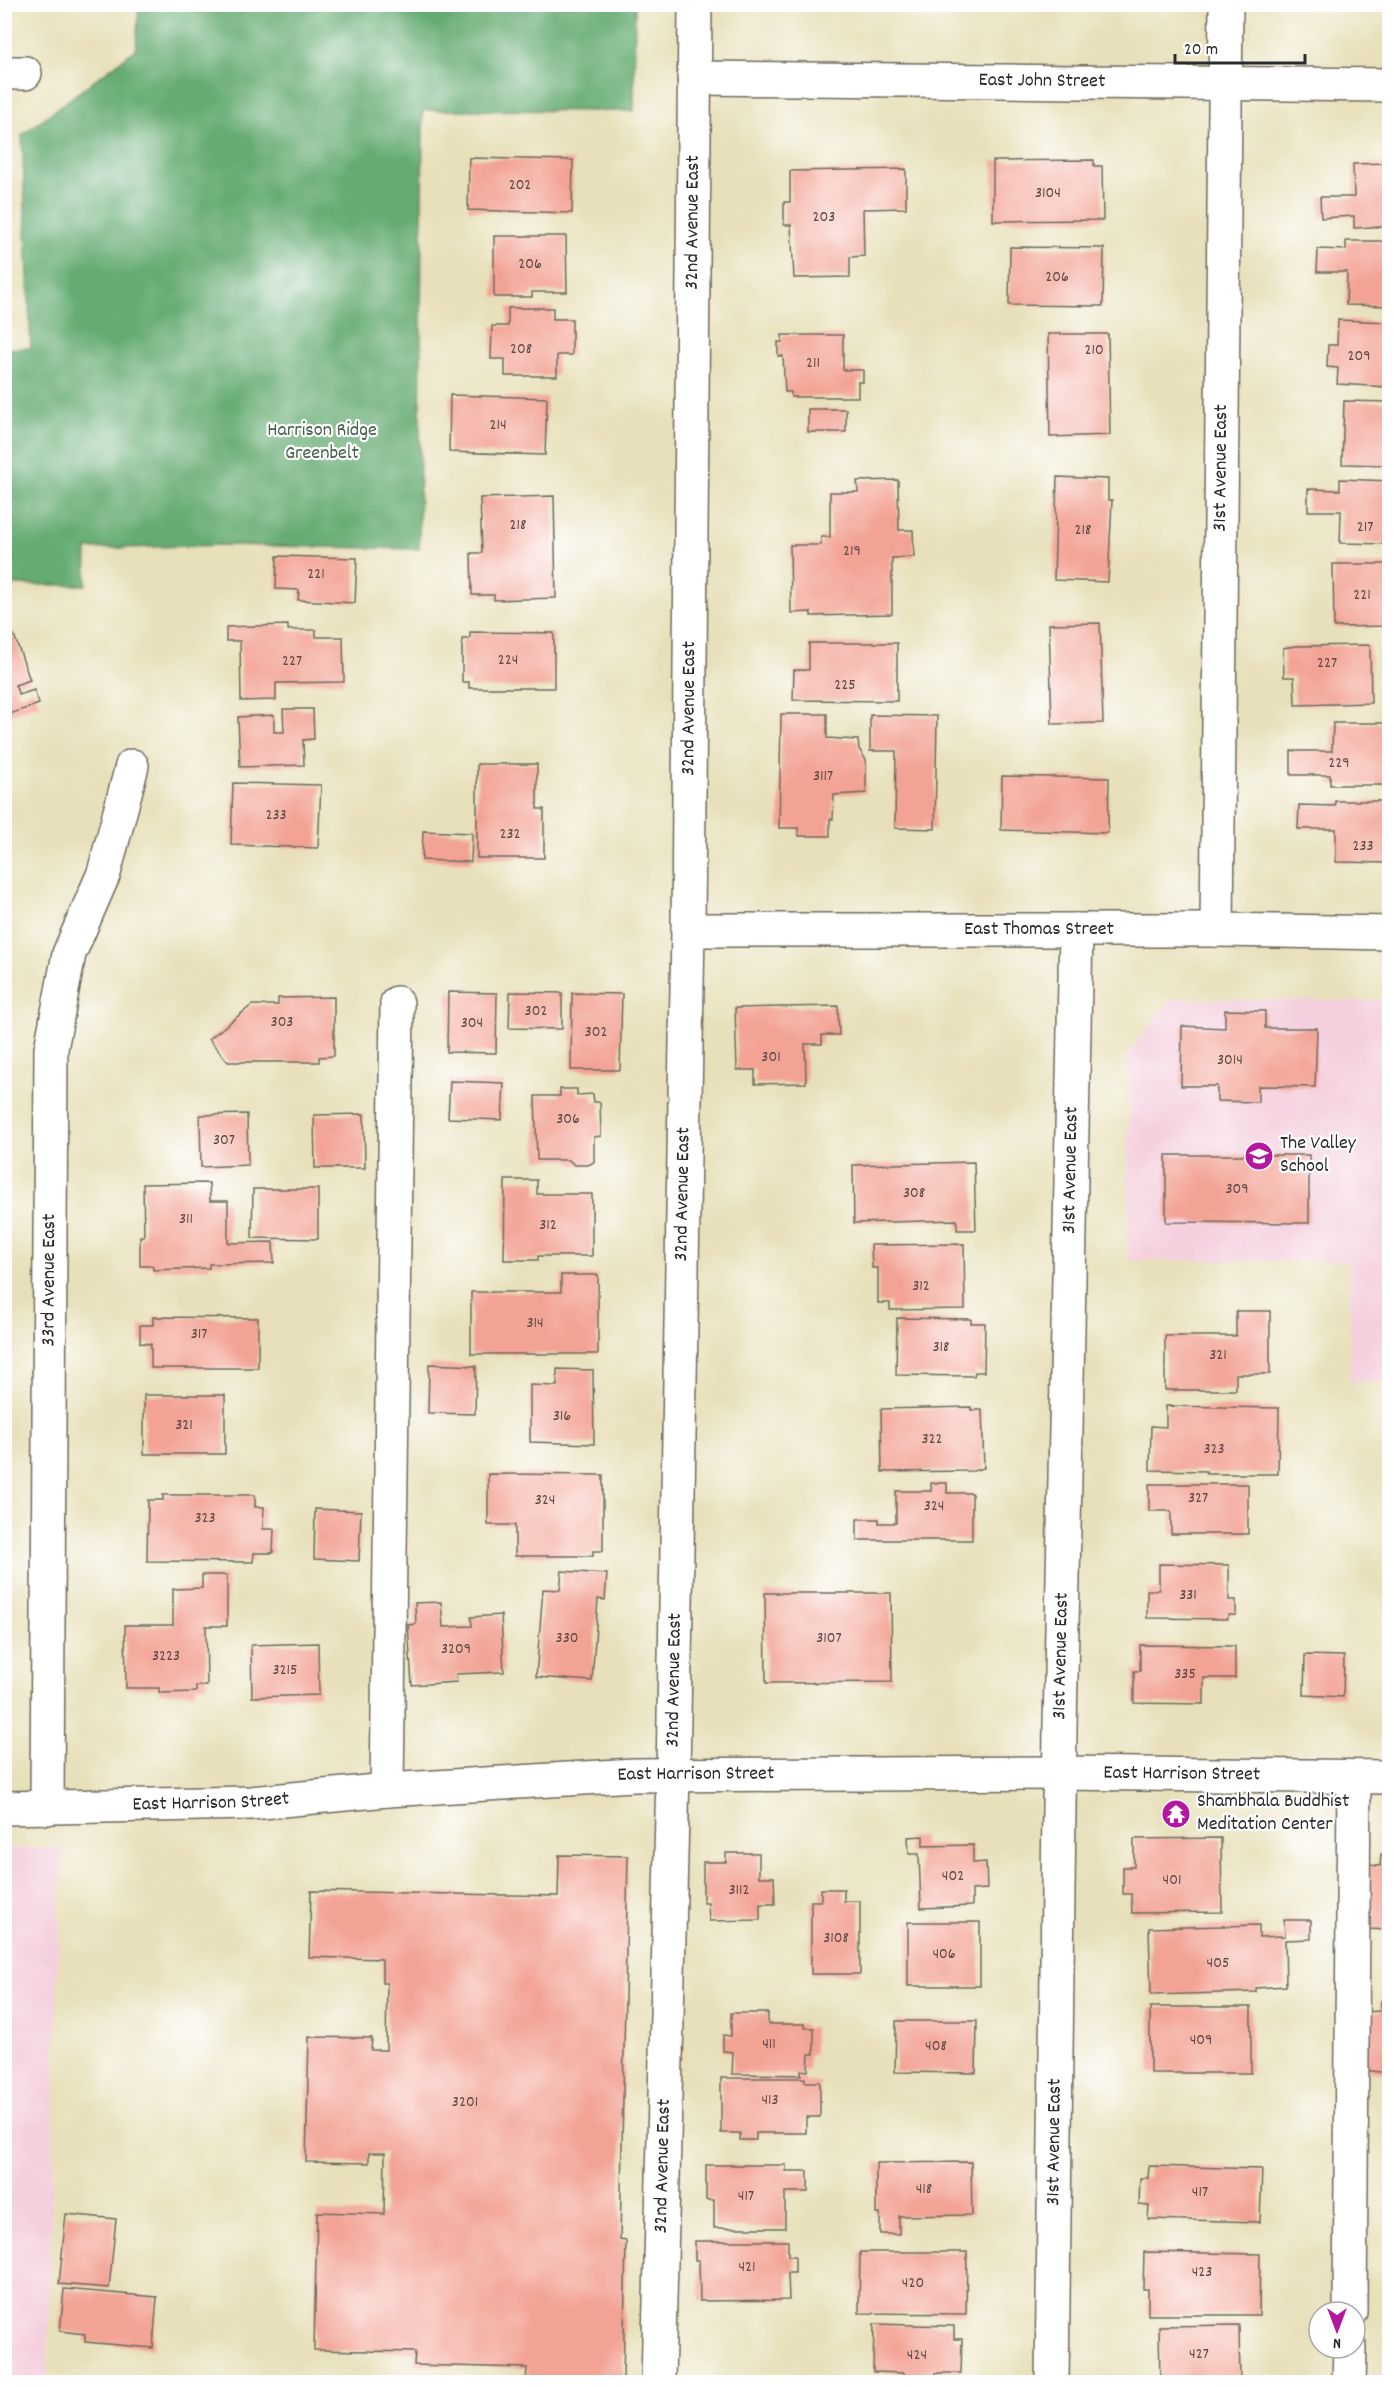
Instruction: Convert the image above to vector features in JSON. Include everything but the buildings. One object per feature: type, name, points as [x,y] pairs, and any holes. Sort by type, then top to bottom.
[{"type":"street","name":"32nd Avenue East","points":[[658,2382],[673,1774],[688,930],[695,4]]},
{"type":"street","name":"31st Avenue East","points":[[1217,930],[1226,4]]},
{"type":"street","name":"East John Street","points":[[694,78],[1389,85]]},
{"type":"street","name":"33rd Avenue East","points":[[47,1808],[51,1049],[69,954],[104,873],[132,766]]},
{"type":"street","name":"East Thomas Street","points":[[688,930],[1217,930],[1389,933]]},
{"type":"street","name":"31st Avenue East","points":[[1052,2382],[1060,1773],[1076,930]]},
{"type":"street","points":[[387,1790],[397,1003]]},
{"type":"street","name":"East Harrison Street","points":[[4,1808],[251,1803],[387,1790],[673,1774],[1060,1773],[1389,1777]]},
{"type":"street","points":[[1350,2300],[1354,1777]]},
{"type":"street","points":[[1349,2382],[1350,2360]]},
{"type":"shaded area","name":"The Valley School","points":[[1171,999],[1389,1001],[1389,1382],[1350,1382],[1350,1261],[1128,1260],[1129,1052]]},
{"type":"shaded area","points":[[5,1848],[61,1848],[47,2382],[5,2382]]},
{"type":"green space","name":"Harrison Ridge Greenbelt","points":[[139,5],[635,5],[634,111],[423,110],[419,549],[222,545],[87,549],[86,585],[5,585],[5,349],[31,348],[22,135],[136,49]]},
{"type":"place","name":"The Valley School","points":[[1259,1156]]},
{"type":"place","name":"Shambhala Buddhist Meditation Center","points":[[1176,1814]]}]
